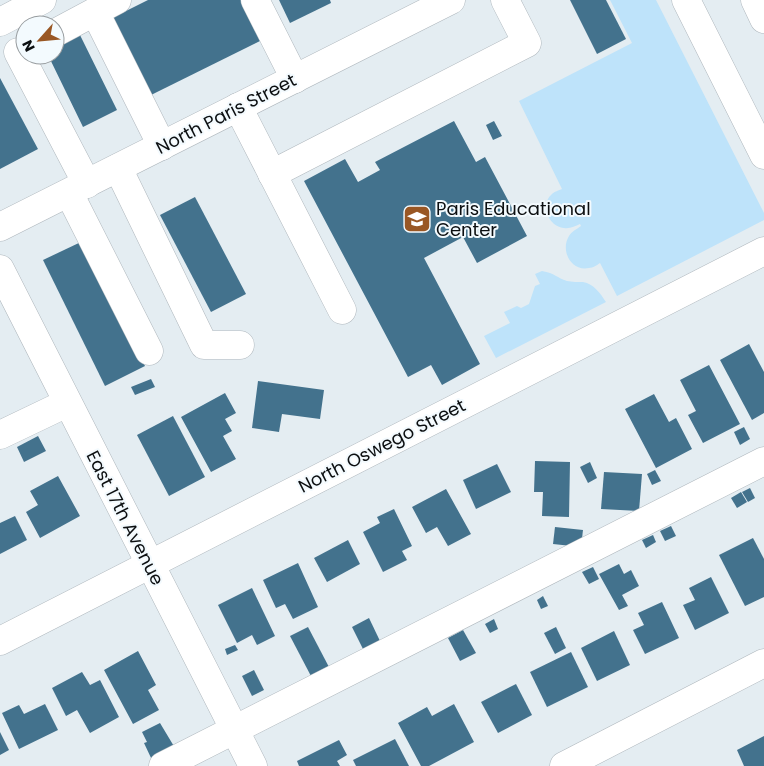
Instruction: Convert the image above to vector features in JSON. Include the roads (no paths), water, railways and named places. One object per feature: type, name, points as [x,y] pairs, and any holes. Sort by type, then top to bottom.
[{"type":"street","points":[[2,15],[42,0]]},
{"type":"street","points":[[255,0],[295,79]]},
{"type":"street","name":"North Paris Street","points":[[0,227],[451,0]]},
{"type":"street","points":[[272,174],[527,43],[505,0]]},
{"type":"street","points":[[686,0],[754,110],[764,155]]},
{"type":"street","points":[[754,0],[764,19]]},
{"type":"street","points":[[65,28],[106,6],[162,146]]},
{"type":"street","points":[[14,53],[78,188],[149,351]]},
{"type":"street","points":[[238,107],[342,310]]},
{"type":"street","points":[[118,168],[204,345],[240,345]]},
{"type":"street","name":"North Oswego Street","points":[[0,641],[764,251]]},
{"type":"street","name":"East 17th Avenue","points":[[0,269],[253,766]]},
{"type":"street","points":[[0,435],[67,403]]},
{"type":"street","points":[[163,766],[764,461]]},
{"type":"street","points":[[564,766],[764,663]]},
{"type":"place","name":"Paris Educational Center","points":[[417,219]]}]
